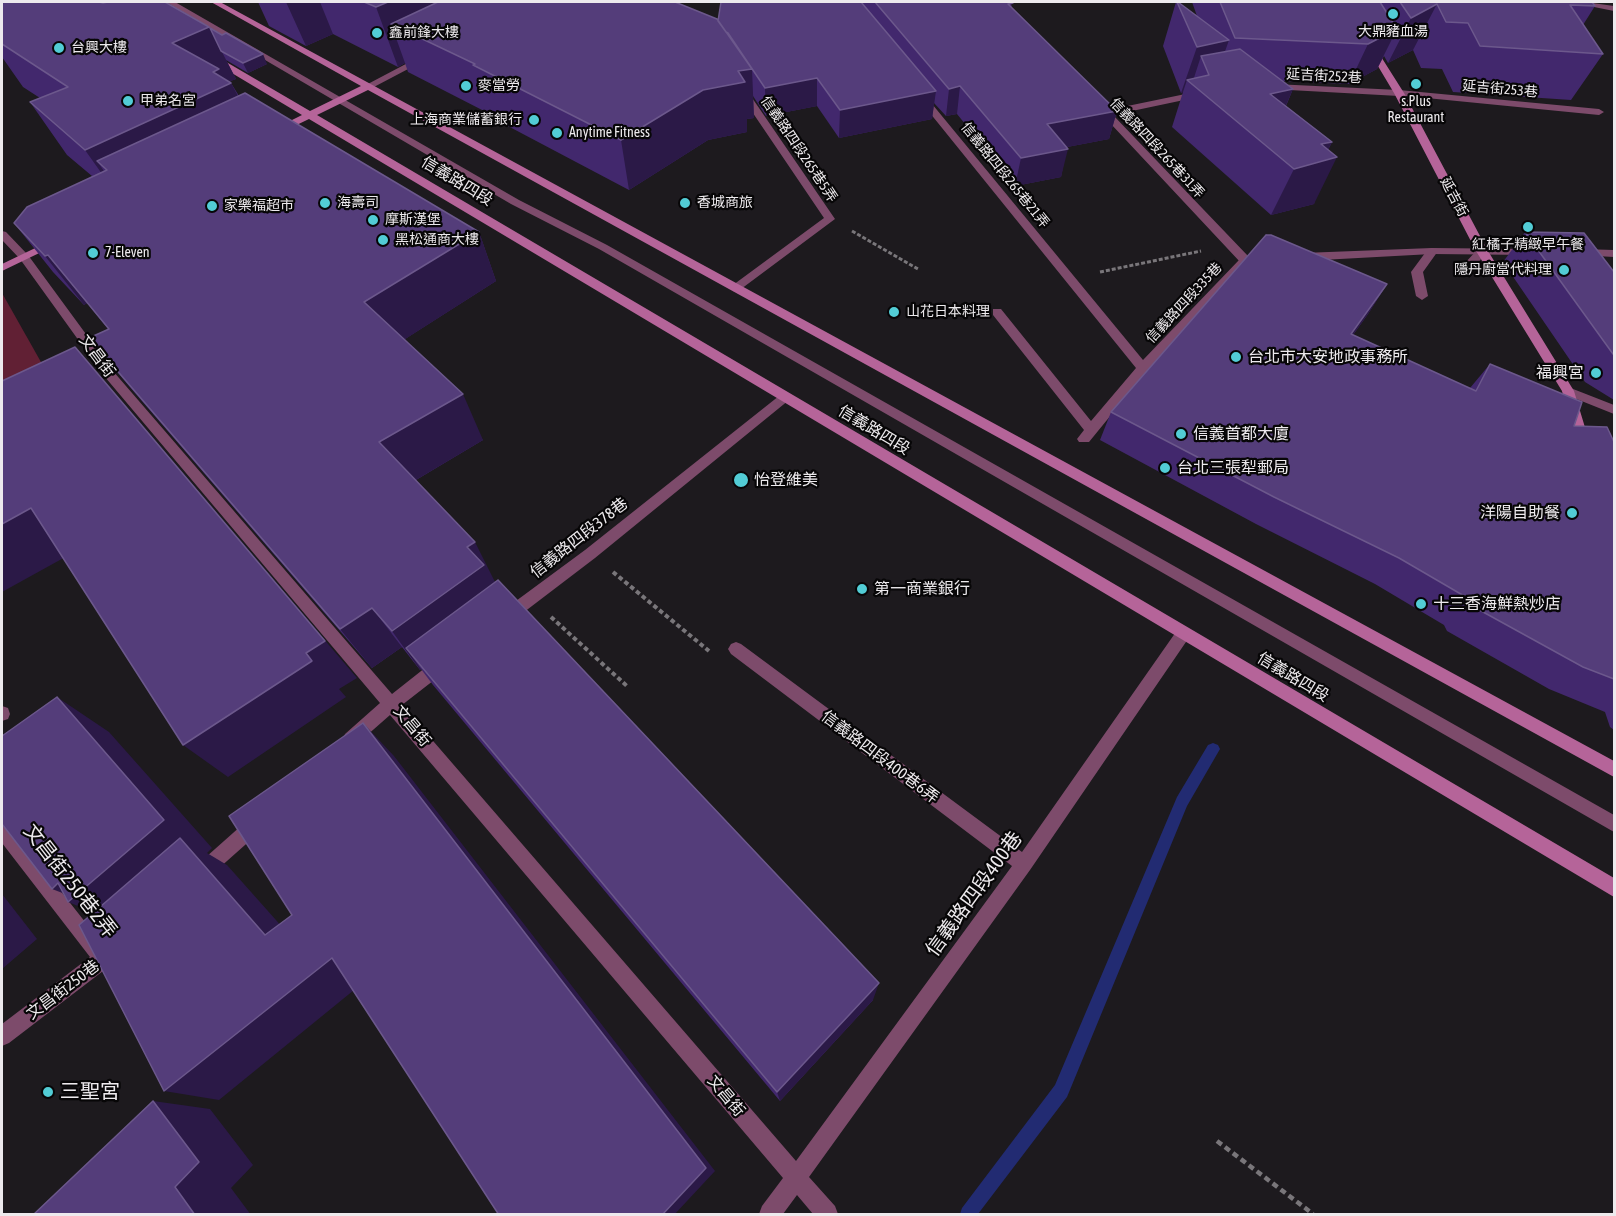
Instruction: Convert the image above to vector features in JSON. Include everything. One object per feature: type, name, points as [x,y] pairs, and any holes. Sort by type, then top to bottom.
[{"type":"main road","points":[[215,2],[1614,769]]},
{"type":"main road","name":"延吉街","points":[[1361,32],[1399,93],[1482,251],[1568,391],[1580,436],[1588,455]]},
{"type":"main road","name":"信義路四段","points":[[208,55],[1614,888]]},
{"type":"main road","points":[[272,133],[369,86]]},
{"type":"main road","points":[[2,268],[65,237]]},
{"type":"street","name":"信義路四段","points":[[170,2],[302,76],[339,100],[516,202],[614,253],[1614,824]]},
{"type":"street","points":[[1573,2],[1614,9]]},
{"type":"street","points":[[369,86],[434,54]]},
{"type":"street","name":"信義路四段265巷5弄","points":[[737,83],[830,219],[737,288]]},
{"type":"street","name":"信義路四段265巷21弄","points":[[912,85],[1143,368]]},
{"type":"street","name":"延吉街252巷","points":[[1263,87],[1399,93]]},
{"type":"street","points":[[1106,113],[1207,93]]},
{"type":"street","name":"延吉街253巷","points":[[1399,93],[1599,112]]},
{"type":"street","name":"信義路四段265巷31弄","points":[[1090,96],[1245,260]]},
{"type":"street","name":"文昌街","points":[[2,234],[24,257],[104,376],[392,703],[827,1215]]},
{"type":"street","points":[[1422,296],[1417,272],[1432,251]]},
{"type":"street","name":"信義路四段335巷","points":[[997,312],[1087,434],[1143,368],[1245,260],[1432,251],[1545,253]]},
{"type":"street","points":[[1468,267],[1482,251]]},
{"type":"street","points":[[1568,253],[1614,254]]},
{"type":"street","points":[[1568,391],[1614,410]]},
{"type":"street","name":"信義路四段378巷","points":[[494,626],[590,554],[784,397]]},
{"type":"street","name":"信義路四段400巷","points":[[770,1215],[795,1177],[1024,864],[1184,634]]},
{"type":"street","name":"信義路四段400巷6弄","points":[[736,649],[1024,864]]},
{"type":"street","points":[[339,750],[392,703],[457,654]]},
{"type":"street","points":[[190,882],[269,812]]},
{"type":"street","name":"文昌街250巷2弄","points":[[2,830],[103,960]]},
{"type":"street","name":"文昌街250巷","points":[[2,1036],[103,960],[129,936]]},
{"type":"path","points":[[830,219],[918,269]]},
{"type":"path","points":[[1070,279],[1231,245]]},
{"type":"path","points":[[590,554],[719,660],[736,649]]},
{"type":"path","points":[[531,598],[628,687]]},
{"type":"path","points":[[1217,1141],[1313,1215]]},
{"type":"shaded area","points":[[2,293],[50,378],[2,408]]},
{"type":"building","points":[[2,2],[165,2],[209,27],[172,43],[219,69],[213,72],[231,83],[85,150],[30,102],[68,87],[2,44]]},
{"type":"building","points":[[364,2],[388,2],[376,7]]},
{"type":"building","points":[[438,2],[675,2],[717,19],[752,69],[738,71],[745,82],[703,90],[621,140],[473,65],[475,64],[391,24]]},
{"type":"building","points":[[721,2],[861,2],[936,91],[840,110],[817,78],[765,88],[718,21]]},
{"type":"building","points":[[875,2],[1011,2],[1013,3],[1008,4],[1117,111],[1047,124],[1068,149],[1021,158],[960,86],[949,89]]},
{"type":"building","points":[[1178,2],[1229,40],[1197,47]]},
{"type":"building","points":[[1220,2],[1380,2],[1397,29],[1368,44],[1235,38]]},
{"type":"building","points":[[1400,2],[1592,2],[1595,6],[1570,5],[1603,54],[1480,46],[1468,23],[1446,22],[1437,4],[1411,18]]},
{"type":"building","points":[[210,28],[222,35],[226,33],[263,54],[243,63],[221,51]]},
{"type":"building","points":[[1240,49],[1293,89],[1270,94],[1332,142],[1321,144],[1337,157],[1294,169],[1187,80],[1209,75],[1201,56]]},
{"type":"building","points":[[245,93],[479,232],[364,302],[463,394],[379,442],[475,542],[467,547],[484,565],[392,631],[372,608],[340,629],[89,338],[109,329],[48,255],[45,256],[14,223],[27,207],[107,170],[97,161]]},
{"type":"building","points":[[1525,232],[1584,233],[1614,272],[1614,355],[1613,354]]},
{"type":"building","points":[[1266,235],[1271,235],[1387,284],[1351,334],[1476,391],[1490,364],[1582,402],[1574,426],[1607,427],[1614,442],[1614,679],[1583,667],[1474,607],[1471,600],[1399,558],[1274,497],[1111,412]]},
{"type":"building","points":[[75,347],[325,641],[306,653],[312,661],[183,745],[31,508],[2,524],[2,381]]},
{"type":"building","points":[[498,580],[879,983],[777,1092],[406,648]]},
{"type":"building","points":[[57,697],[164,820],[68,902],[58,883],[52,889],[2,824],[2,736]]},
{"type":"building","points":[[363,723],[706,1168],[662,1215],[499,1215],[332,958],[164,1091],[79,925],[180,838],[265,935],[292,915],[229,816]]},
{"type":"building","points":[[153,1101],[199,1162],[175,1187],[195,1215],[33,1215]]},
{"type":"waterway","points":[[968,1214],[1061,1091],[1182,802],[1213,749]]},
{"type":"place","name":"大鼎豬血湯","points":[[1393,14]]},
{"type":"place","name":"鑫前鋒大樓","points":[[377,33]]},
{"type":"place","name":"台興大樓","points":[[59,48]]},
{"type":"place","name":"s.Plus Restaurant","points":[[1416,84]]},
{"type":"place","name":"麥當勞","points":[[466,86]]},
{"type":"place","name":"甲弟名宮","points":[[128,101]]},
{"type":"place","name":"上海商業儲蓄銀行","points":[[534,120]]},
{"type":"place","name":"Anytime Fitness","points":[[557,133]]},
{"type":"place","name":"海壽司","points":[[325,203]]},
{"type":"place","name":"香城商旅","points":[[685,203]]},
{"type":"place","name":"家樂福超市","points":[[212,206]]},
{"type":"place","name":"摩斯漢堡","points":[[373,220]]},
{"type":"place","name":"紅橘子精緻早午餐","points":[[1528,227]]},
{"type":"place","name":"黑松通商大樓","points":[[383,240]]},
{"type":"place","name":"7-Eleven","points":[[93,253]]},
{"type":"place","name":"隱丹廚當代料理","points":[[1564,270]]},
{"type":"place","name":"山花日本料理","points":[[894,312]]},
{"type":"place","name":"台北市大安地政事務所","points":[[1236,357]]},
{"type":"place","name":"福興宮","points":[[1596,373]]},
{"type":"place","name":"信義首都大廈","points":[[1181,434]]},
{"type":"place","name":"台北三張犁郵局","points":[[1165,468]]},
{"type":"place","name":"怡登維美","points":[[741,480]]},
{"type":"place","name":"洋陽自助餐","points":[[1572,513]]},
{"type":"place","name":"第一商業銀行","points":[[862,589]]},
{"type":"place","name":"十三香海鮮熱炒店","points":[[1421,604]]},
{"type":"place","name":"三聖宮","points":[[48,1092]]}]
